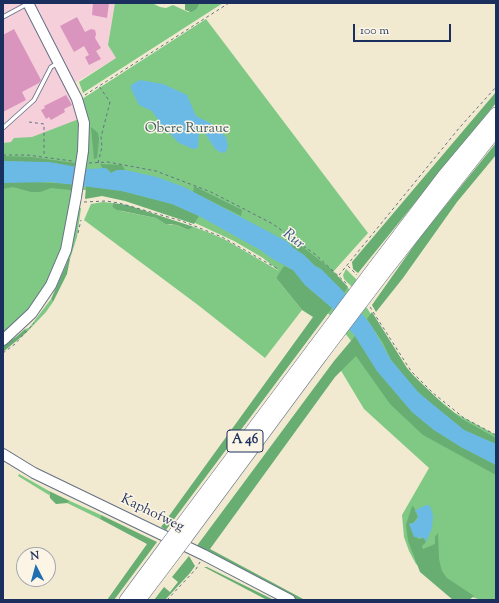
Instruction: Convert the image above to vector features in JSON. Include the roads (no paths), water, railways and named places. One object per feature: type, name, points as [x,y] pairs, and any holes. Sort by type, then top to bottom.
[{"type":"highway","name":"A 46","points":[[139,600],[180,536],[378,271],[444,176],[496,114]]},
{"type":"highway","name":"A 46","points":[[378,271],[496,130]]},
{"type":"highway","name":"A 46","points":[[126,600],[171,549]]},
{"type":"main road","points":[[3,340],[32,313],[51,285],[66,250],[76,200],[83,151],[84,123],[77,99],[28,3]]},
{"type":"main road","name":"Kaphofweg","points":[[3,454],[40,476],[204,555],[290,600]]},
{"type":"lane","points":[[3,17],[28,3]]},
{"type":"lane","points":[[3,128],[34,100],[51,67],[59,62]]},
{"type":"water","points":[[140,80],[163,84],[187,95],[196,116],[212,124],[226,137],[228,146],[226,152],[223,153],[216,150],[204,132],[199,133],[198,148],[193,149],[179,143],[163,127],[152,111],[139,105],[131,89],[131,85]]},
{"type":"water","points":[[3,161],[49,162],[88,169],[106,168],[111,173],[117,170],[125,170],[157,177],[184,187],[288,242],[315,266],[321,269],[342,290],[371,325],[391,360],[419,393],[464,430],[496,444],[496,465],[461,447],[434,430],[412,412],[377,371],[355,336],[332,308],[305,285],[293,270],[199,216],[172,204],[122,191],[51,182],[3,183]]},
{"type":"water","points":[[426,505],[430,506],[433,515],[432,528],[426,542],[424,538],[414,537],[409,524],[417,520],[418,514],[415,512],[416,510]]},
{"type":"park label","name":"Obere Ruraue","points":[[187,130]]},
{"type":"water label","name":"Rur","points":[[293,240]]}]
